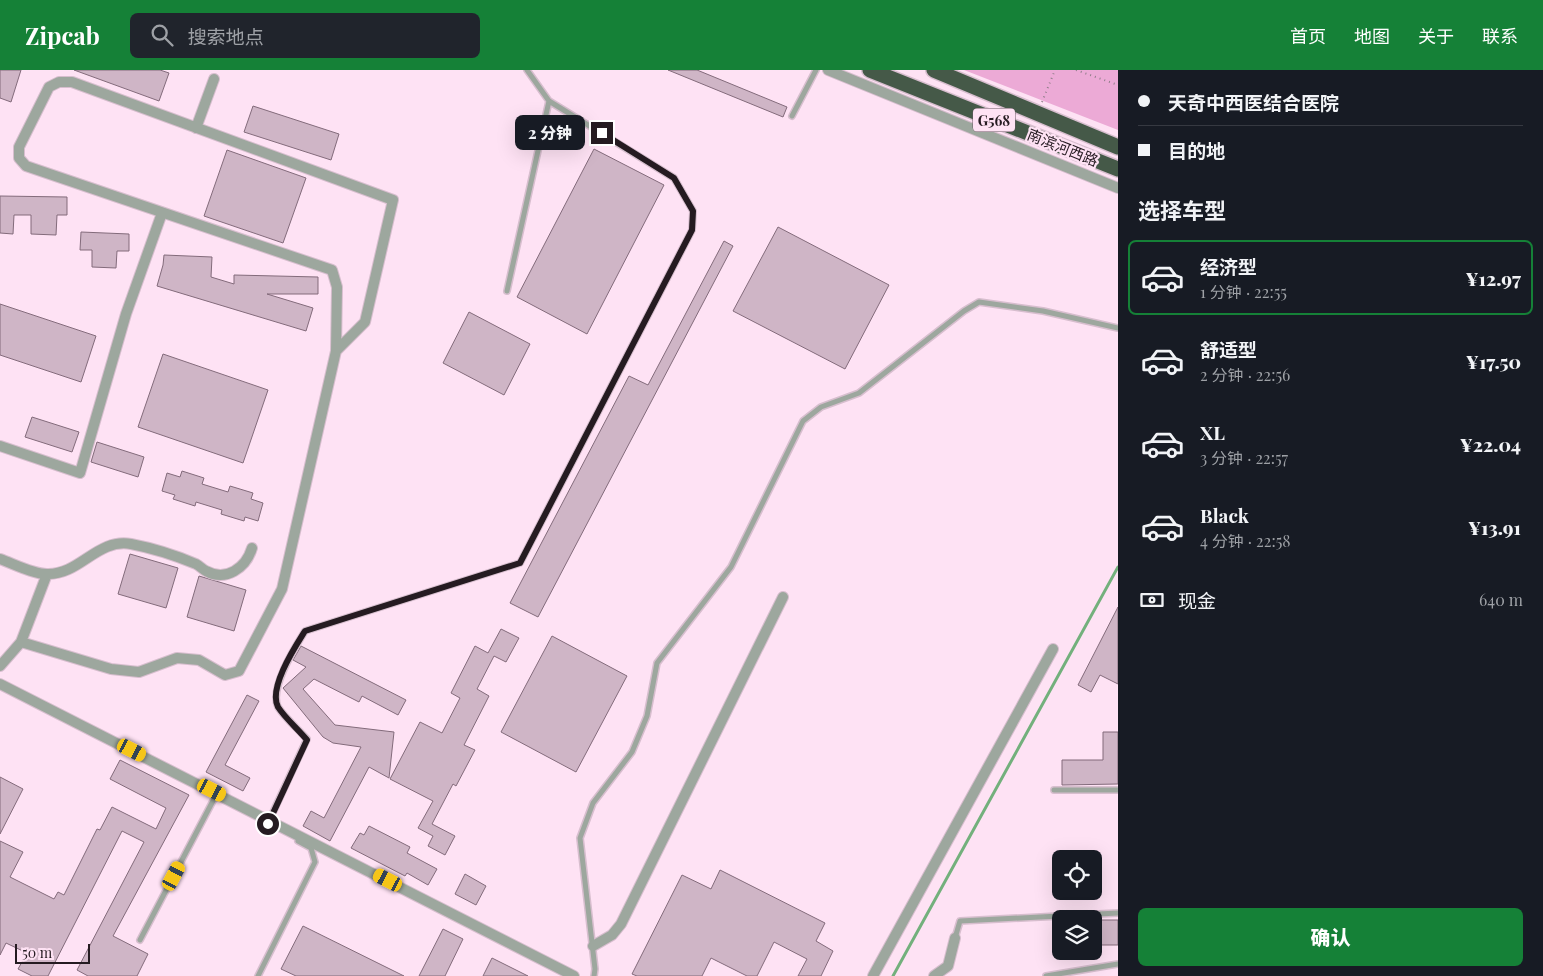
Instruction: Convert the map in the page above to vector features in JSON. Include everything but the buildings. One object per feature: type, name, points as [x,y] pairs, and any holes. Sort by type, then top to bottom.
[{"type":"highway","name":"南滨河西路","points":[[870,70],[1118,169]]},
{"type":"highway","name":"南滨河西路","points":[[934,70],[1118,147]]},
{"type":"street","name":"南滨河西路","points":[[828,70],[1118,188]]},
{"type":"street","points":[[196,128],[214,79]]},
{"type":"street","points":[[21,642],[111,669],[139,672],[177,658],[199,660],[225,675],[239,671],[282,589],[336,351],[337,287],[332,270],[26,166],[19,158],[19,147],[49,87],[59,82],[72,82],[393,200],[365,322],[336,351]]},
{"type":"street","points":[[0,446],[80,473],[126,314],[162,213]]},
{"type":"street","points":[[0,559],[46,574],[63,572],[104,547],[117,543],[130,544],[198,565],[216,574],[226,574],[244,566],[252,548]]},
{"type":"street","points":[[0,666],[21,642],[46,574]]},
{"type":"street","points":[[593,946],[612,935],[621,924],[783,597]]},
{"type":"street","points":[[873,976],[1053,649]]},
{"type":"street","points":[[0,684],[574,976]]},
{"type":"street","points":[[934,976],[948,966],[955,938]]},
{"type":"lane","points":[[269,822],[307,740],[278,707],[275,695],[284,670],[305,631],[520,563],[692,230],[693,211],[674,178],[549,101],[527,70]]},
{"type":"lane","points":[[792,116],[816,70]]},
{"type":"lane","points":[[507,291],[549,101]]},
{"type":"lane","points":[[594,976],[593,946],[580,838],[594,803],[632,752],[647,716],[657,663],[731,568],[803,421],[821,407],[858,393],[964,311],[979,302],[1042,311],[1118,328]]},
{"type":"lane","points":[[1054,790],[1118,790]]},
{"type":"lane","points":[[140,940],[215,797],[269,822],[311,848],[315,862],[258,976]]},
{"type":"lane","points":[[955,938],[960,921],[1118,913]]},
{"type":"lane","points":[[1046,976],[1073,974],[1118,964]]},
{"type":"path","points":[[1037,113],[1055,70]]},
{"type":"path","points":[[1076,70],[1118,85]]},
{"type":"shaded area","points":[[964,70],[1118,70],[1118,130]]},
{"type":"waterway","points":[[893,976],[1118,567]]},
{"type":"route","points":[[268,824],[307,740],[278,707],[275,695],[284,670],[305,631],[520,563],[692,230],[693,211],[674,178],[602,133]]}]
